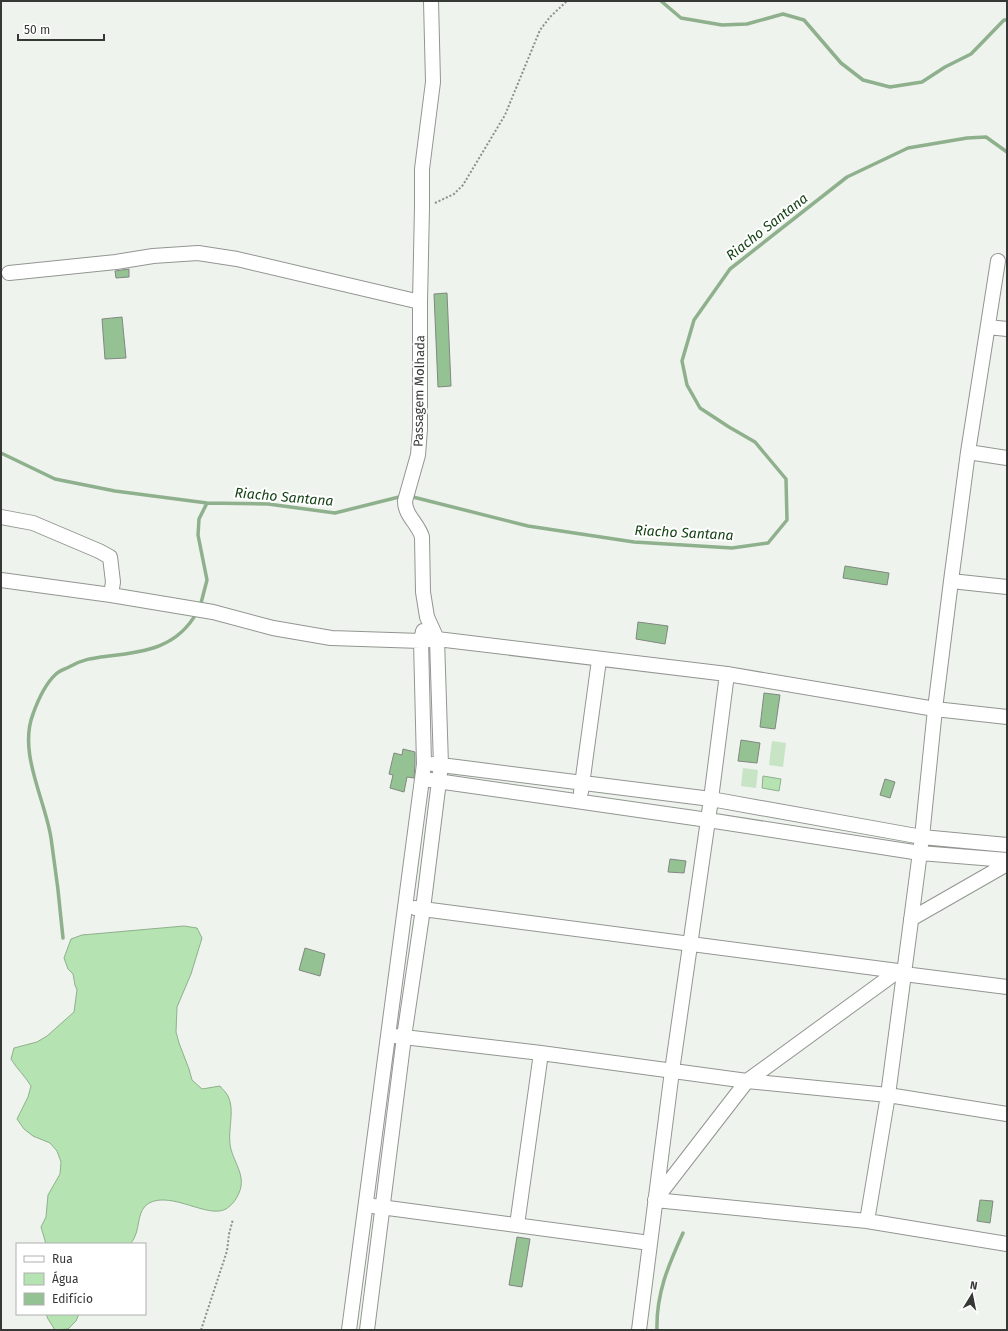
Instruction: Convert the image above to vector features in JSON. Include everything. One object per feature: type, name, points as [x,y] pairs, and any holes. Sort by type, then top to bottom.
[{"type":"street","name":"Passagem Molhada","points":[[427,617],[423,592],[422,537],[408,515],[405,508],[405,501],[418,455],[420,429],[422,169],[430,111],[432,82],[431,1]]},
{"type":"street","points":[[9,273],[198,252],[237,259],[420,302]]},
{"type":"street","points":[[867,1221],[888,1095],[901,972],[911,919],[920,853],[935,709],[968,452],[998,261]]},
{"type":"street","points":[[988,327],[1007,329]]},
{"type":"street","points":[[968,452],[1007,458]]},
{"type":"street","points":[[1,517],[33,523],[110,557],[113,582],[111,595]]},
{"type":"street","points":[[1,580],[111,595],[213,612],[273,628],[331,638],[437,640],[726,674],[935,709],[1007,717]]},
{"type":"street","points":[[951,581],[1007,587]]},
{"type":"street","points":[[367,1330],[404,1037],[423,909],[441,765],[437,640],[427,617]]},
{"type":"street","points":[[353,1329],[366,1205],[424,764],[421,640],[427,617]]},
{"type":"street","points":[[580,801],[599,660]]},
{"type":"street","points":[[638,1330],[672,1072],[711,799],[726,674]]},
{"type":"street","points":[[424,764],[711,799],[922,837],[1007,845]]},
{"type":"street","points":[[422,779],[708,820],[920,853],[1007,860]]},
{"type":"street","points":[[911,919],[1007,864]]},
{"type":"street","points":[[406,907],[1007,987]]},
{"type":"street","points":[[655,1200],[747,1081],[901,972]]},
{"type":"street","points":[[389,1036],[540,1053],[747,1081],[888,1095],[1007,1114]]},
{"type":"street","points":[[517,1225],[540,1053]]},
{"type":"street","points":[[655,1200],[867,1221],[1007,1244]]},
{"type":"street","points":[[366,1205],[650,1243]]},
{"type":"path","points":[[422,207],[444,200],[454,194],[463,185],[505,115],[540,30],[550,17],[567,1]]},
{"type":"path","points":[[201,1330],[227,1251],[233,1219]]},
{"type":"shaded area","points":[[772,741],[786,743],[783,767],[769,765]]},
{"type":"shaded area","points":[[743,768],[758,770],[756,788],[741,786]]},
{"type":"water","points":[[763,776],[781,779],[779,791],[762,788]]},
{"type":"water","points":[[184,926],[197,928],[202,938],[191,974],[177,1007],[176,1032],[192,1080],[202,1089],[220,1086],[228,1096],[231,1107],[230,1144],[241,1180],[239,1193],[235,1200],[226,1209],[218,1211],[210,1211],[168,1200],[158,1200],[149,1203],[142,1210],[137,1232],[131,1243],[46,1243],[41,1227],[46,1217],[48,1195],[60,1174],[61,1162],[57,1151],[50,1143],[33,1136],[24,1129],[17,1119],[28,1097],[31,1086],[11,1059],[14,1048],[37,1042],[47,1036],[74,1012],[77,990],[73,974],[68,969],[64,958],[71,939],[82,935]]},
{"type":"water","points":[[46,1315],[79,1315],[76,1321],[68,1329],[55,1330]]},
{"type":"building","points":[[129,269],[129,277],[116,278],[115,271]]},
{"type":"building","points":[[447,293],[451,386],[438,387],[434,294]]},
{"type":"building","points":[[122,317],[126,358],[105,359],[102,319]]},
{"type":"building","points":[[845,566],[889,573],[887,585],[843,578]]},
{"type":"building","points":[[638,622],[668,626],[665,644],[636,639]]},
{"type":"building","points":[[764,693],[780,695],[775,729],[760,727]]},
{"type":"building","points":[[741,740],[760,743],[757,763],[738,761]]},
{"type":"building","points":[[403,749],[415,752],[414,778],[407,777],[404,792],[390,788],[393,775],[389,774],[394,753],[402,755]]},
{"type":"building","points":[[885,779],[895,782],[890,798],[880,795]]},
{"type":"building","points":[[670,859],[686,861],[684,873],[668,872]]},
{"type":"building","points":[[305,948],[325,954],[320,976],[299,970]]},
{"type":"building","points":[[980,1200],[993,1201],[990,1223],[977,1221]]},
{"type":"building","points":[[517,1237],[530,1239],[522,1287],[509,1285]]},
{"type":"waterway","points":[[661,1],[681,18],[722,25],[747,24],[783,14],[804,20],[841,63],[863,80],[890,87],[922,82],[945,67],[971,54],[1004,20],[1007,20]]},
{"type":"waterway","name":"Riacho Santana","points":[[409,496],[528,526],[634,542],[732,548],[768,543],[787,520],[786,479],[755,442],[700,408],[687,385],[682,361],[694,320],[730,269],[847,177],[908,148],[967,138],[986,137],[1007,152]]},
{"type":"waterway","name":"Riacho Santana","points":[[1,453],[55,479],[115,491],[207,503],[268,504],[335,513],[403,496]]},
{"type":"waterway","points":[[200,607],[207,580],[198,535],[199,519],[207,503]]},
{"type":"waterway","points":[[63,938],[51,838],[34,776],[29,744],[29,729],[37,703],[48,682],[59,672],[88,659],[148,650],[160,646],[180,633],[189,624],[197,612]]},
{"type":"waterway","points":[[657,1330],[657,1317],[664,1280],[672,1257],[683,1233]]}]
